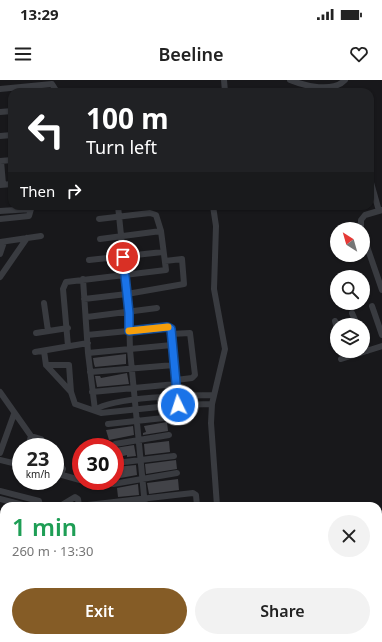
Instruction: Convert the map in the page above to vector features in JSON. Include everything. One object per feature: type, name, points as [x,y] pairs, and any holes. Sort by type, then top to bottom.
[{"type":"street","points":[[290,80],[324,87],[337,85],[345,80]]},
{"type":"street","points":[[10,88],[52,84],[54,88]]},
{"type":"street","points":[[1,161],[2,185]]},
{"type":"street","points":[[361,222],[365,216],[380,210],[374,191]]},
{"type":"street","points":[[0,211],[15,210]]},
{"type":"street","points":[[0,219],[29,216],[30,210]]},
{"type":"street","points":[[118,210],[129,313],[130,350],[137,409],[144,502]]},
{"type":"street","points":[[214,210],[216,226],[214,288],[225,349],[212,404],[211,423],[217,502]]},
{"type":"street","points":[[68,346],[68,328],[63,285],[66,282],[164,271],[165,261],[161,231],[156,215],[99,219]]},
{"type":"street","points":[[100,240],[161,231]]},
{"type":"street","points":[[0,254],[2,242],[41,236]]},
{"type":"street","points":[[0,277],[27,238]]},
{"type":"street","points":[[89,260],[163,252]]},
{"type":"street","points":[[370,255],[382,290]]},
{"type":"street","points":[[84,298],[127,294],[184,284],[182,259],[165,261]]},
{"type":"street","points":[[83,279],[87,317],[88,353],[95,410]]},
{"type":"street","points":[[44,304],[48,331]]},
{"type":"street","points":[[372,306],[382,335]]},
{"type":"street","points":[[87,317],[129,313],[157,308]]},
{"type":"street","points":[[352,313],[354,318]]},
{"type":"street","points":[[87,335],[167,327],[171,329],[178,405]]},
{"type":"street","points":[[36,333],[68,328]]},
{"type":"street","points":[[92,392],[134,389],[192,378],[195,375],[190,333],[171,334]]},
{"type":"street","points":[[35,352],[88,343]]},
{"type":"street","points":[[88,353],[172,345]]},
{"type":"street","points":[[370,350],[382,346]]},
{"type":"street","points":[[44,351],[46,365],[71,392]]},
{"type":"street","points":[[46,365],[69,365],[71,392],[75,404],[101,413],[178,405],[212,404]]},
{"type":"street","points":[[90,372],[132,370],[174,365]]},
{"type":"street","points":[[0,392],[14,414],[31,436],[38,438]]},
{"type":"street","points":[[95,410],[100,406],[135,400],[177,396],[214,395]]},
{"type":"street","points":[[0,453],[14,414]]},
{"type":"street","points":[[108,424],[173,417]]},
{"type":"street","points":[[124,442],[169,435]]},
{"type":"street","points":[[124,462],[174,456]]},
{"type":"street","points":[[0,460],[12,463]]},
{"type":"street","points":[[124,482],[177,473]]},
{"type":"street","points":[[0,491],[39,502]]},
{"type":"street","points":[[116,502],[193,493],[196,495],[197,502]]},
{"type":"street","points":[[67,502],[75,497],[78,499],[78,502]]},
{"type":"street","points":[[0,499],[12,502]]},
{"type":"building","points":[[126,354],[126,364],[95,367],[93,358]]},
{"type":"building","points":[[127,373],[129,384],[97,387],[95,376],[100,376],[101,378]]},
{"type":"building","points":[[167,422],[168,431],[143,435],[143,433],[146,432],[144,426]]},
{"type":"building","points":[[133,426],[134,435],[119,438],[108,438],[106,430]]},
{"type":"building","points":[[169,441],[170,452],[145,455],[144,444]]},
{"type":"building","points":[[134,445],[136,456],[124,456],[124,447]]},
{"type":"building","points":[[176,460],[177,469],[146,474],[145,464]]},
{"type":"building","points":[[136,465],[137,475],[124,477],[124,466]]},
{"type":"building","points":[[178,479],[179,490],[149,494],[147,483]]},
{"type":"building","points":[[138,484],[139,495],[118,497],[117,490],[124,490],[124,487]]},
{"type":"slow traffic","points":[[129,331],[168,327]]},
{"type":"route","points":[[123,257],[129,313],[129,331],[167,327],[171,329],[178,405]]}]
